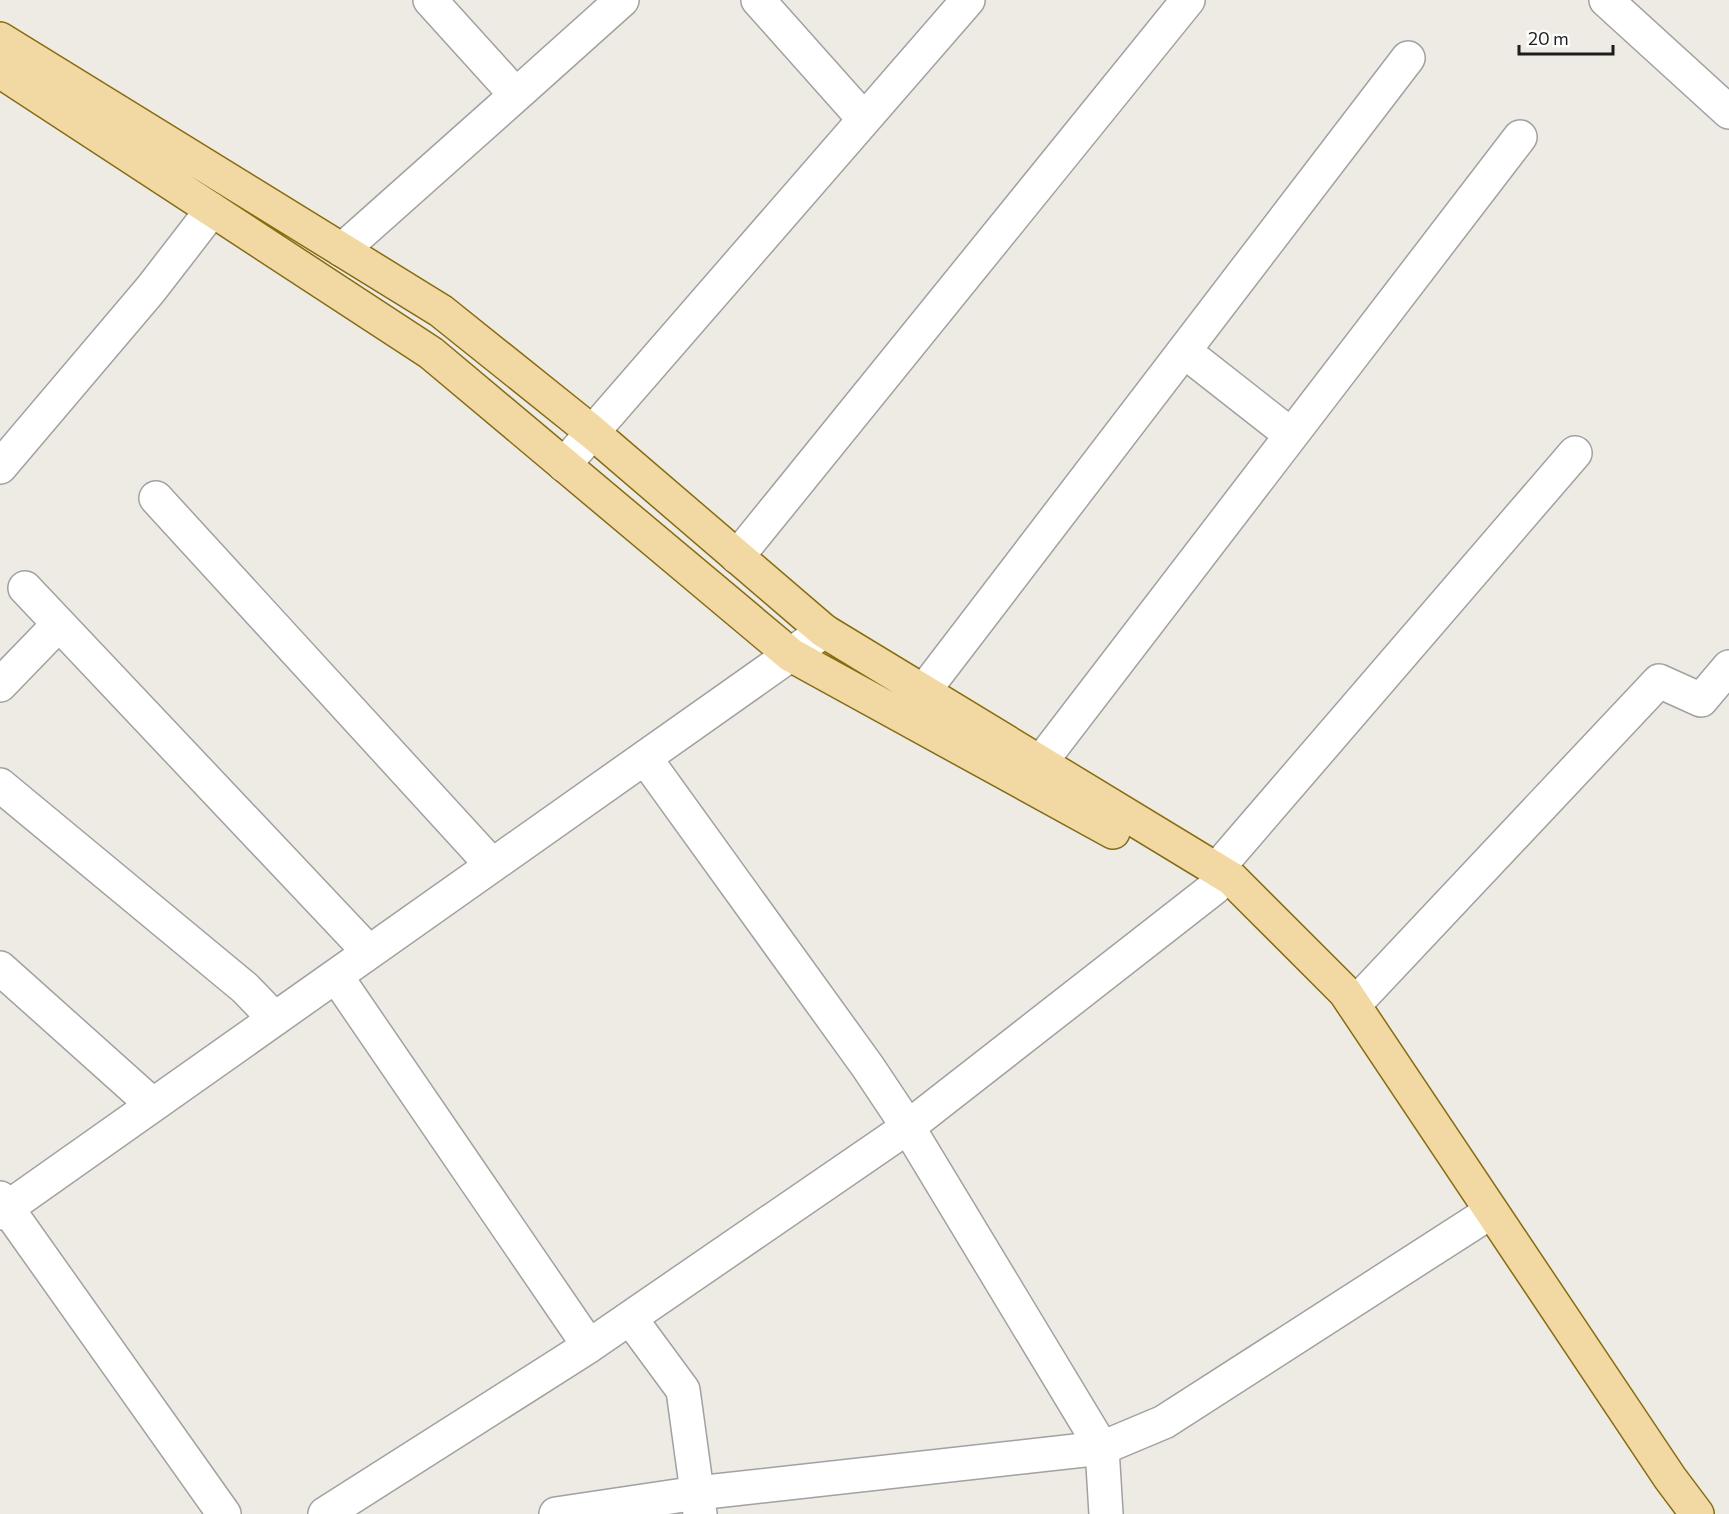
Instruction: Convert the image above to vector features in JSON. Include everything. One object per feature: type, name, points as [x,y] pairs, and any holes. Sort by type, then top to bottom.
[{"type":"main road","points":[[0,39],[441,311],[592,432],[824,631],[1040,763],[1215,879],[1338,1010],[1673,1514]]},
{"type":"main road","points":[[0,71],[431,353],[791,655],[1215,879],[1232,879],[1345,992],[1696,1514]]},
{"type":"street","points":[[430,0],[516,95]]},
{"type":"street","points":[[342,250],[622,0]]},
{"type":"street","points":[[758,0],[864,120]]},
{"type":"street","points":[[564,465],[968,0]]},
{"type":"street","points":[[737,557],[1188,0]]},
{"type":"street","points":[[1606,0],[1729,112]]},
{"type":"street","points":[[923,692],[1408,58]]},
{"type":"street","points":[[1040,763],[1520,137]]},
{"type":"street","points":[[0,467],[151,290],[212,210]]},
{"type":"street","points":[[1184,351],[1291,435]]},
{"type":"street","points":[[325,1514],[589,1346],[908,1127],[1215,879],[1575,453]]},
{"type":"street","points":[[156,498],[492,866]]},
{"type":"street","points":[[25,588],[369,952]]},
{"type":"street","points":[[0,685],[59,624]]},
{"type":"street","points":[[224,1514],[3,1206],[153,1105],[824,631]]},
{"type":"street","points":[[1354,1005],[1659,681],[1701,700],[1729,667]]},
{"type":"street","points":[[645,758],[868,1067],[908,1127],[1102,1448],[1106,1514]]},
{"type":"street","points":[[0,785],[245,988],[275,1019]]},
{"type":"street","points":[[0,968],[153,1105]]},
{"type":"street","points":[[336,976],[589,1346]]},
{"type":"street","points":[[556,1514],[698,1504],[1102,1448],[1164,1422],[1478,1220]]},
{"type":"street","points":[[630,1318],[683,1390],[698,1504]]}]
